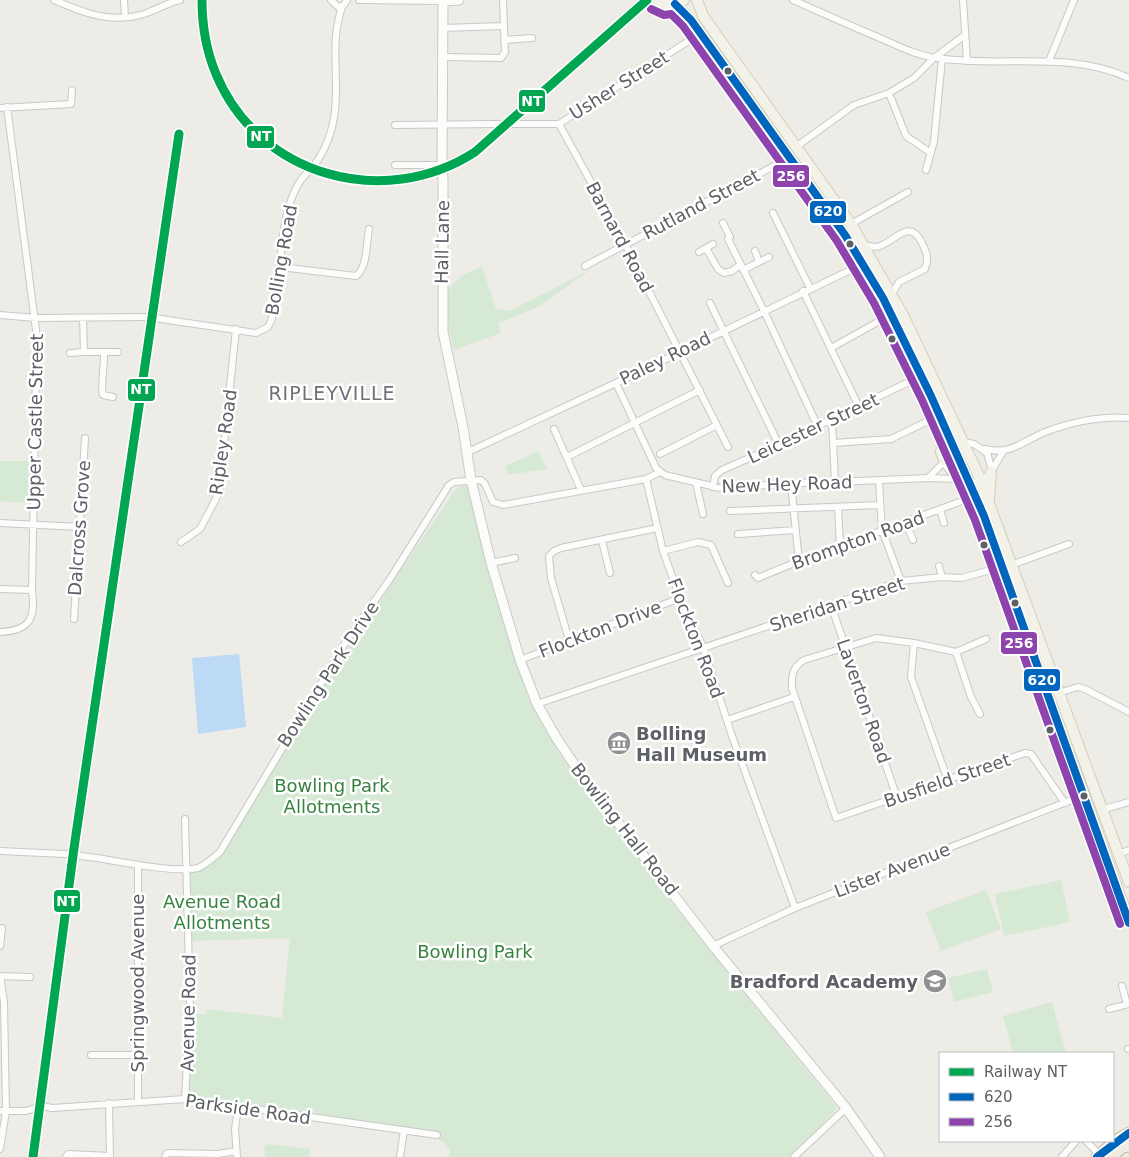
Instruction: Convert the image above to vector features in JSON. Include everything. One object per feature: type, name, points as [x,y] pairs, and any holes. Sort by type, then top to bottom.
[{"type":"highway","points":[[1103,1156],[1117,1140],[1129,1133]]},
{"type":"highway","points":[[1103,1156],[1129,1146]]},
{"type":"main road","points":[[655,0],[666,5],[679,2],[829,210],[863,264],[945,426],[959,443],[964,480],[1006,566],[1058,693],[1129,882]]},
{"type":"main road","points":[[697,0],[703,16],[797,146],[864,245],[892,294],[959,443],[980,480],[989,504],[1006,566],[1128,920]]},
{"type":"main road","points":[[944,461],[941,452],[945,426]]},
{"type":"main road","points":[[989,504],[991,471]]},
{"type":"street","points":[[54,0],[98,17],[125,17],[143,14],[180,0]]},
{"type":"street","points":[[124,0],[125,17]]},
{"type":"street","name":"Bolling Road","points":[[236,329],[256,332],[264,330],[272,322],[288,210],[293,195],[305,175],[318,160],[334,125],[338,20],[342,7],[347,0]]},
{"type":"street","points":[[359,0],[459,0]]},
{"type":"street","name":"Hall Lane","points":[[443,0],[443,332],[468,452]]},
{"type":"street","points":[[444,57],[501,58],[505,52],[502,0]]},
{"type":"street","points":[[793,0],[895,45],[934,58],[967,61],[1049,61],[1098,68],[1129,78]]},
{"type":"street","points":[[963,0],[967,61]]},
{"type":"street","points":[[1049,61],[1074,0]]},
{"type":"street","points":[[332,3],[342,7]]},
{"type":"street","name":"Bolling Road","points":[[332,3],[338,20]]},
{"type":"street","points":[[443,28],[504,26]]},
{"type":"street","name":"Usher Street","points":[[395,125],[559,124],[701,34]]},
{"type":"street","points":[[797,146],[854,105],[888,93],[914,78],[934,58],[965,35]]},
{"type":"street","points":[[504,40],[532,38]]},
{"type":"street","points":[[926,170],[934,141],[942,59]]},
{"type":"street","points":[[4,107],[70,104],[72,90]]},
{"type":"street","points":[[888,93],[906,136],[931,153]]},
{"type":"street","name":"Upper Castle Street","points":[[3,632],[25,626],[31,617],[34,604],[32,590],[36,368],[39,353],[36,318],[4,107]]},
{"type":"street","name":"Barnard Road","points":[[559,124],[626,244],[668,331],[728,447]]},
{"type":"street","name":"Rutland Street","points":[[585,266],[791,157]]},
{"type":"street","points":[[395,165],[442,165]]},
{"type":"street","points":[[851,224],[908,192]]},
{"type":"street","points":[[773,213],[810,288]]},
{"type":"street","points":[[723,223],[730,237],[728,239],[764,310],[818,427]]},
{"type":"street","points":[[280,267],[356,276],[361,272],[363,266],[369,228]]},
{"type":"street","points":[[864,245],[880,246],[906,231],[919,236],[927,254],[928,262],[925,269],[899,282],[892,294]]},
{"type":"street","points":[[698,252],[713,244]]},
{"type":"street","points":[[706,248],[718,269],[724,273],[769,257]]},
{"type":"street","points":[[755,251],[759,262]]},
{"type":"street","name":"Paley Road","points":[[468,452],[863,264]]},
{"type":"street","points":[[803,291],[859,407]]},
{"type":"street","points":[[710,303],[779,445]]},
{"type":"street","points":[[0,315],[36,318],[146,317],[236,329]]},
{"type":"street","points":[[83,318],[84,352]]},
{"type":"street","points":[[830,348],[876,323]]},
{"type":"street","name":"Ripley Road","points":[[181,542],[200,529],[219,493],[236,329]]},
{"type":"street","points":[[104,352],[105,371],[101,390],[103,395],[113,396]]},
{"type":"street","points":[[70,353],[118,352]]},
{"type":"street","name":"Leicester Street","points":[[713,486],[715,476],[722,470],[818,427],[921,376]]},
{"type":"street","points":[[471,480],[481,480],[485,484],[493,502],[503,505],[646,479],[660,472],[616,383]]},
{"type":"street","points":[[567,457],[636,424],[700,390]]},
{"type":"street","points":[[980,480],[991,471],[1003,452],[1044,433],[1086,420],[1129,418]]},
{"type":"street","points":[[832,420],[835,482]]},
{"type":"street","points":[[834,443],[891,439],[930,420]]},
{"type":"street","points":[[660,454],[717,425]]},
{"type":"street","points":[[554,429],[581,490]]},
{"type":"street","name":"Dalcross Grove","points":[[74,619],[85,438]]},
{"type":"street","points":[[928,478],[944,461],[947,452],[959,443],[1003,452]]},
{"type":"street","points":[[984,449],[991,460],[991,471]]},
{"type":"street","name":"Bowling Hall Road","points":[[468,452],[471,480],[491,563],[520,660],[537,704],[557,739],[582,776],[713,946],[846,1108],[880,1157]]},
{"type":"street","points":[[944,461],[950,474],[964,480]]},
{"type":"street","name":"New Hey Road","points":[[660,472],[713,486],[818,482],[829,485],[835,482],[928,478],[980,480]]},
{"type":"street","name":"Flockton Road","points":[[646,479],[663,551],[680,598],[703,647],[727,720],[795,908]]},
{"type":"street","name":"Bowling Park Drive","points":[[0,851],[65,854],[138,865],[186,868],[197,868],[209,862],[220,852],[348,640],[390,579],[449,485],[454,482],[471,480]]},
{"type":"street","points":[[879,481],[882,530],[901,581]]},
{"type":"street","points":[[696,483],[703,514]]},
{"type":"street","points":[[791,484],[798,561]]},
{"type":"street","name":"Brompton Road","points":[[755,575],[758,578],[798,561],[962,501]]},
{"type":"street","points":[[730,511],[879,505]]},
{"type":"street","points":[[838,507],[840,546]]},
{"type":"street","points":[[940,509],[944,523]]},
{"type":"street","points":[[0,523],[80,528]]},
{"type":"street","points":[[906,523],[913,540]]},
{"type":"street","points":[[569,640],[551,578],[549,556],[554,550],[561,548],[602,541],[657,528]]},
{"type":"street","points":[[738,534],[796,530]]},
{"type":"street","points":[[602,541],[610,574]]},
{"type":"street","points":[[663,551],[698,542],[711,545],[728,583]]},
{"type":"street","name":"Sheridan Street","points":[[537,704],[901,581],[942,577],[961,578],[1006,566],[1070,544]]},
{"type":"street","points":[[491,563],[515,558]]},
{"type":"street","points":[[939,566],[942,577]]},
{"type":"street","points":[[0,589],[32,590]]},
{"type":"street","name":"Flockton Drive","points":[[520,660],[680,598]]},
{"type":"street","name":"Laverton Road","points":[[831,605],[897,798]]},
{"type":"street","points":[[727,720],[794,697],[791,678],[796,664],[846,646],[876,638],[914,643],[956,652],[986,639]]},
{"type":"street","points":[[914,643],[911,677],[947,778]]},
{"type":"street","points":[[956,652],[971,696],[980,714]]},
{"type":"street","points":[[1058,693],[1078,687],[1085,688],[1129,712]]},
{"type":"street","name":"Busfield Street","points":[[794,697],[836,818],[897,798],[947,778],[1025,753],[1031,754],[1065,803]]},
{"type":"street","name":"Lister Avenue","points":[[713,946],[795,908],[1065,803],[1074,799],[1082,789]]},
{"type":"street","points":[[1074,799],[1087,803]]},
{"type":"street","points":[[1101,810],[1129,802]]},
{"type":"street","points":[[185,819],[186,868]]},
{"type":"street","points":[[1118,854],[1129,850]]},
{"type":"street","name":"Springwood Avenue","points":[[138,865],[136,1055],[138,1102]]},
{"type":"street","name":"Avenue Road","points":[[185,1099],[190,1007],[186,868]]},
{"type":"street","points":[[0,946],[2,928]]},
{"type":"street","points":[[0,1149],[3,1111],[4,1002],[0,976],[30,977]]},
{"type":"street","points":[[1109,1009],[1128,1004],[1123,986]]},
{"type":"street","points":[[91,1055],[136,1055]]},
{"type":"street","name":"Parkside Road","points":[[3,1111],[26,1111],[42,1106],[52,1108],[185,1099],[437,1135]]},
{"type":"street","points":[[66,1157],[68,1154],[110,1157],[109,1103]]},
{"type":"street","points":[[165,1157],[167,1153],[236,1154],[238,1108]]},
{"type":"street","points":[[794,1157],[846,1108]]},
{"type":"street","points":[[400,1157],[404,1130]]},
{"type":"street","points":[[1062,1157],[1075,1142]]},
{"type":"street","points":[[1087,1142],[1103,1156]]},
{"type":"green space","points":[[482,266],[496,309],[510,311],[591,269],[538,307],[498,323],[501,333],[454,350],[445,310],[446,291],[460,277]]},
{"type":"green space","points":[[538,451],[547,469],[508,475],[505,466]]},
{"type":"green space","points":[[0,461],[29,461],[29,503],[0,501]]},
{"type":"green space","name":"Bowling Park","points":[[460,486],[471,486],[485,556],[527,695],[560,755],[672,903],[837,1108],[793,1157],[448,1157],[451,1152],[445,1143],[438,1140],[437,1135],[185,1099],[190,1007],[196,1008],[196,1014],[206,1015],[207,1009],[282,1018],[290,938],[188,941],[186,868],[197,868],[220,852],[279,750],[453,493]]},
{"type":"green space","points":[[1061,880],[1070,922],[1004,936],[995,894]]},
{"type":"green space","points":[[986,890],[1001,929],[941,951],[926,912]]},
{"type":"green space","points":[[987,969],[993,992],[954,1002],[948,978]]},
{"type":"green space","points":[[1052,1002],[1066,1052],[1013,1052],[1003,1016]]},
{"type":"green space","points":[[268,1144],[310,1149],[309,1157],[265,1157],[264,1146]]},
{"type":"water","points":[[239,654],[246,727],[198,734],[192,658]]},
{"type":"railway","points":[[45,1084],[77,847],[201,0]]},
{"type":"railway","points":[[200,30],[203,49],[216,86],[237,118],[265,144],[281,155],[326,175],[350,181],[398,183],[422,179],[445,172],[478,155],[639,13]]},
{"type":"rail line","name":"NT","points":[[202,0],[207,47],[216,74],[235,109],[261,138],[292,159],[327,173],[364,180],[402,179],[439,170],[475,152],[647,0]]},
{"type":"rail line","name":"NT","points":[[33,1157],[74,848],[179,134]]},
{"type":"transit line","name":"620","points":[[675,4],[691,20],[845,235],[883,298],[931,396],[984,516],[1129,923]]},
{"type":"transit line","name":"256","points":[[651,9],[664,15],[671,14],[683,26],[837,241],[874,303],[922,400],[975,520],[1120,924]]},
{"type":"transit line","name":"620","points":[[1097,1157],[1129,1133]]},
{"type":"place","name":"Bolling Hall Museum","points":[[619,743]]},
{"type":"place","name":"Bradford Academy","points":[[935,981]]},
{"type":"district","name":"RIPLEYVILLE","points":[[332,393]]},
{"type":"park label","name":"Bowling Park Allotments","points":[[332,795]]},
{"type":"park label","name":"Avenue Road Allotments","points":[[222,911]]}]
